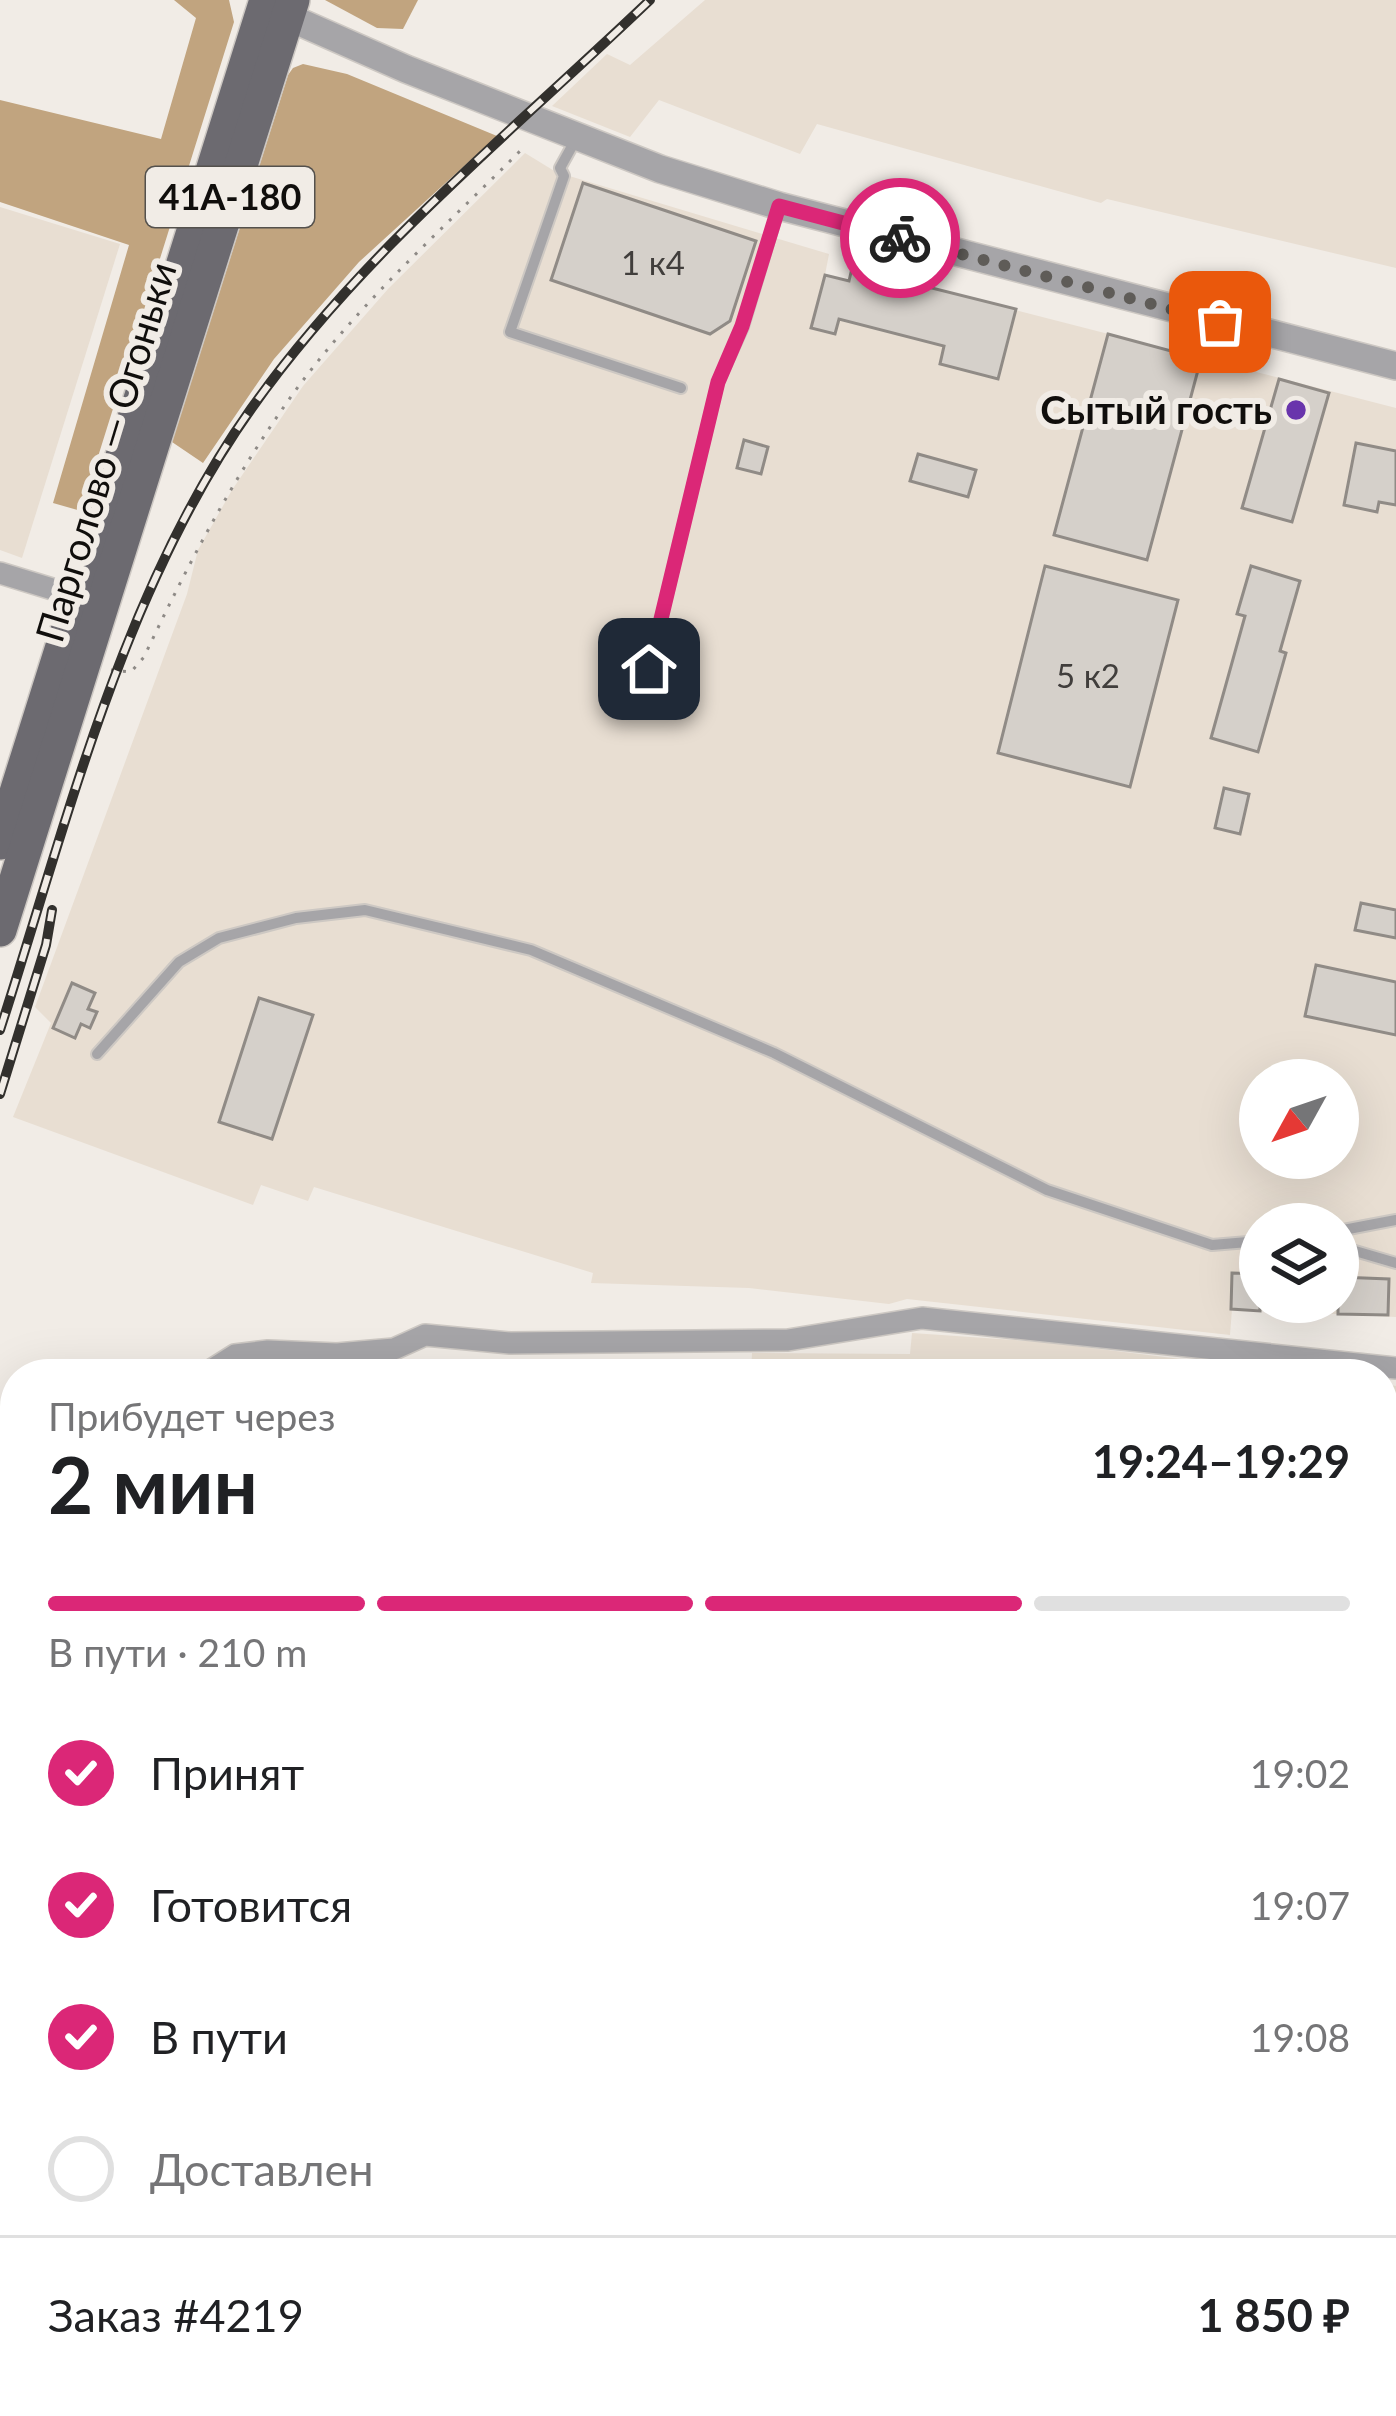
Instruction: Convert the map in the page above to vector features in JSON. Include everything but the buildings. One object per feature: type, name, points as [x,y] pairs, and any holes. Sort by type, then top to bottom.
[{"type":"main road","name":"Парголово — Огоньки","points":[[0,930],[91,601],[274,5]]},
{"type":"main road","name":"Парголово — Огоньки","points":[[0,843],[91,601]]},
{"type":"street","points":[[274,5],[660,169],[779,206],[1396,366]]},
{"type":"street","points":[[0,572],[91,601]]},
{"type":"street","points":[[229,1359],[268,1351],[337,1354],[394,1349],[425,1335],[510,1343],[788,1340],[922,1318],[1311,1359]]},
{"type":"lane","points":[[576,137],[560,168],[564,176],[510,332],[681,388]]},
{"type":"lane","points":[[649,669],[718,382],[749,308],[779,206]]},
{"type":"lane","points":[[97,1054],[178,962],[219,938],[296,918],[365,910],[530,950],[774,1053],[1047,1190],[1212,1245],[1239,1243]]},
{"type":"lane","points":[[1359,1227],[1396,1220]]},
{"type":"lane","points":[[1359,1252],[1396,1263]]},
{"type":"path","points":[[99,663],[122,674],[138,666],[229,488],[301,384],[385,286],[525,146]]},
{"type":"shaded area","points":[[174,0],[229,0],[234,22],[81,511],[53,503],[129,245],[0,202],[0,100],[161,139],[196,18]]},
{"type":"shaded area","points":[[325,0],[418,0],[403,29],[377,28]]},
{"type":"shaded area","points":[[705,0],[1396,0],[1396,268],[1107,199],[1101,203],[817,124],[800,154],[659,100],[630,137],[552,106],[607,54],[630,65]]},
{"type":"shaded area","points":[[303,64],[347,74],[497,136],[359,262],[274,359],[203,463],[172,442],[288,75]]},
{"type":"shaded area","points":[[525,153],[556,172],[829,254],[825,275],[848,281],[852,268],[1396,408],[1396,1317],[1359,1315],[1359,1203],[1239,1203],[1239,1309],[1232,1309],[1230,1335],[907,1299],[889,1304],[749,1288],[591,1283],[593,1273],[314,1187],[308,1201],[261,1185],[253,1205],[13,1117],[51,1023],[35,1007],[187,594],[198,550],[232,490],[303,386],[388,289]]},
{"type":"shaded area","points":[[0,207],[120,244],[22,558],[0,550]]},
{"type":"shaded area","points":[[912,1333],[1043,1342],[1181,1359],[752,1359],[752,1353],[910,1354]]},
{"type":"railway","points":[[0,1030],[103,709],[167,553],[206,479],[251,409],[340,298],[440,195],[650,0]]},
{"type":"railway","points":[[0,1094],[46,945],[52,910]]},
{"type":"way so far","points":[[900,238],[1220,322]]},
{"type":"place","name":"Сытый гость","points":[[1296,410]]},
{"type":"route","points":[[649,669],[718,382],[769,250],[779,206],[900,238]]}]
